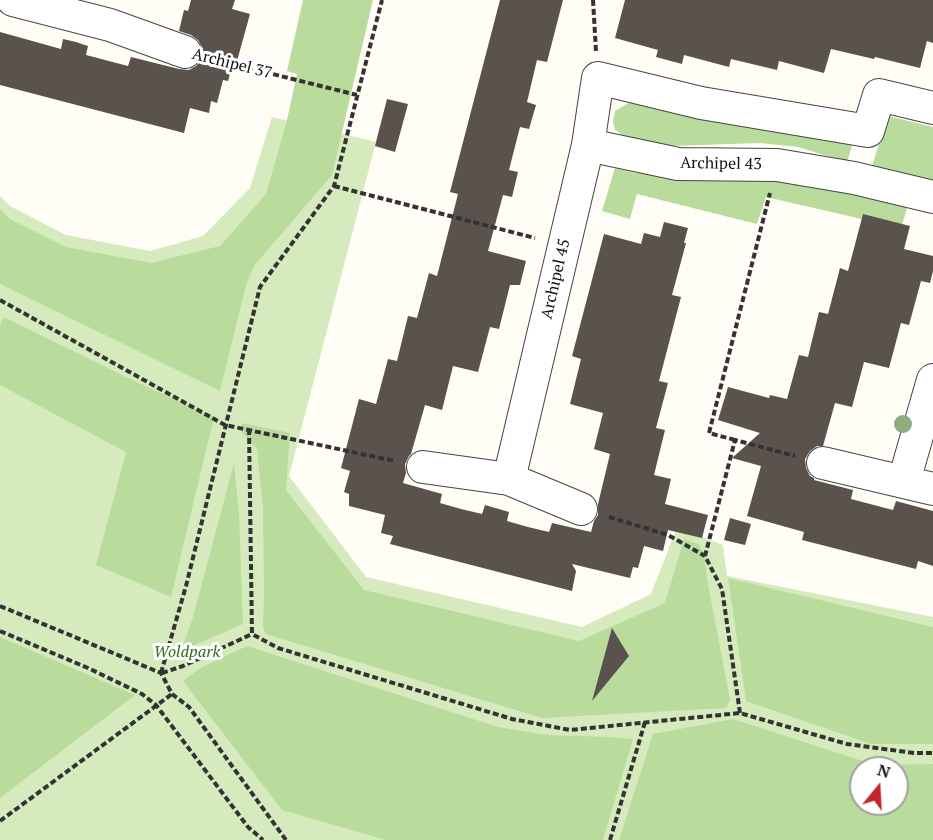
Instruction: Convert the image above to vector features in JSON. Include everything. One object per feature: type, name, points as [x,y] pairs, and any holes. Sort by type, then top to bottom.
[{"type":"street","name":"Archipel 37","points":[[13,0],[113,12],[185,52]]},
{"type":"street","points":[[598,78],[701,103],[868,131]]},
{"type":"street","name":"Archipel 45","points":[[508,479],[588,146],[598,78]]},
{"type":"street","points":[[854,178],[879,95],[933,108]]},
{"type":"street","name":"Archipel 43","points":[[588,146],[678,164],[777,165],[854,178],[933,197]]},
{"type":"street","points":[[823,463],[919,485],[933,380]]},
{"type":"street","points":[[423,467],[508,479],[580,508]]},
{"type":"path","points":[[161,673],[186,586],[260,287],[334,186],[382,0]]},
{"type":"path","points":[[593,0],[598,78]]},
{"type":"path","name":"Archipel 37","points":[[185,52],[357,96]]},
{"type":"path","points":[[777,165],[709,433],[823,463]]},
{"type":"path","points":[[334,186],[564,246]]},
{"type":"path","points":[[0,300],[225,425],[423,467]]},
{"type":"path","points":[[249,429],[252,634]]},
{"type":"path","points":[[705,556],[735,440]]},
{"type":"path","points":[[580,508],[668,535],[705,556],[722,589],[740,713]]},
{"type":"path","points":[[0,606],[161,673],[172,694],[189,707],[286,840]]},
{"type":"path","points":[[0,631],[142,694],[156,705],[248,827],[263,840]]},
{"type":"path","points":[[161,673],[183,666],[252,634]]},
{"type":"path","points":[[252,634],[278,648],[512,719],[570,730],[740,713],[847,744],[914,753],[933,753]]},
{"type":"path","points":[[0,821],[172,694]]},
{"type":"path","points":[[610,840],[645,722]]},
{"type":"green space","points":[[303,0],[373,0],[332,175],[254,266],[246,285],[220,391],[0,284],[0,209],[10,219],[66,247],[151,263],[220,246],[266,194],[287,120],[297,74],[287,71]]},
{"type":"green space","points":[[635,99],[855,136],[847,162],[798,147],[760,143],[670,146],[627,138],[615,130],[613,122],[615,111]]},
{"type":"green space","points":[[888,116],[933,127],[933,182],[872,166]]},
{"type":"green space","name":"Woldpark","points":[[272,117],[376,142],[289,476],[366,577],[582,627],[651,594],[677,527],[723,545],[727,576],[933,617],[933,840],[0,840],[0,196],[10,206],[66,235],[150,251],[203,236],[250,188]]},
{"type":"green space","points":[[615,168],[635,173],[761,178],[909,202],[901,228],[766,197],[757,224],[637,194],[630,219],[602,211]]},
{"type":"green space","points":[[4,317],[214,417],[171,597],[96,565],[126,452],[0,385],[0,325]]},
{"type":"green space","points":[[242,423],[290,433],[286,490],[364,590],[579,641],[665,603],[684,539],[698,544],[704,553],[730,700],[726,708],[542,718],[266,634],[263,627],[263,508],[257,449],[241,431]]},
{"type":"green space","points":[[234,463],[239,514],[243,624],[181,651],[193,617]]},
{"type":"green space","points":[[728,578],[933,627],[933,744],[871,744],[746,701]]},
{"type":"green space","points":[[0,637],[135,695],[0,798]]},
{"type":"green space","points":[[247,646],[498,727],[548,735],[633,739],[603,840],[386,840],[282,810],[183,681],[200,668]]},
{"type":"green space","points":[[733,719],[849,757],[849,816],[909,816],[909,764],[933,764],[933,840],[619,840],[653,734]]},
{"type":"building","points":[[191,0],[235,0],[232,9],[250,14],[237,61],[234,60],[228,81],[223,80],[217,103],[211,101],[209,113],[190,108],[184,133],[0,85],[0,32],[61,49],[63,39],[76,42],[88,46],[86,55],[128,66],[131,57],[189,70],[202,59],[203,49],[198,40],[179,31],[184,10],[188,11]]},
{"type":"building","points":[[500,0],[563,0],[547,62],[537,60],[527,102],[536,105],[529,129],[520,127],[509,170],[518,172],[512,197],[503,195],[488,251],[526,261],[520,285],[510,285],[499,329],[490,327],[478,372],[453,366],[442,410],[425,405],[411,454],[405,464],[406,473],[403,483],[442,494],[440,503],[461,509],[482,514],[485,505],[509,512],[507,521],[528,527],[549,532],[552,523],[591,532],[598,515],[598,504],[610,454],[594,449],[603,413],[570,404],[581,359],[572,356],[604,234],[641,244],[644,233],[660,237],[664,222],[688,228],[672,295],[681,297],[659,381],[668,383],[656,428],[665,430],[654,475],[671,479],[665,504],[708,515],[702,538],[668,530],[663,551],[644,546],[638,568],[633,567],[630,578],[572,564],[576,571],[572,591],[390,544],[393,536],[381,533],[385,515],[349,506],[349,494],[344,492],[350,471],[341,468],[359,399],[376,404],[388,359],[397,361],[408,316],[417,318],[429,273],[437,276],[458,194],[450,192]]},
{"type":"building","points":[[625,0],[933,0],[933,43],[927,41],[920,68],[831,49],[824,73],[779,61],[777,70],[731,59],[729,67],[684,55],[682,64],[656,57],[658,50],[615,38]]},
{"type":"building","points":[[387,99],[408,104],[395,152],[375,146]]},
{"type":"building","points":[[863,214],[910,226],[904,249],[933,256],[933,271],[930,283],[921,281],[909,325],[901,323],[889,368],[864,362],[852,407],[835,403],[823,446],[817,446],[810,451],[805,459],[806,468],[814,480],[853,490],[851,499],[893,510],[896,501],[933,511],[933,566],[918,561],[916,569],[802,540],[804,532],[747,516],[761,466],[732,458],[760,433],[718,420],[728,387],[769,398],[770,395],[787,399],[799,355],[808,357],[819,312],[828,314],[840,268],[848,271]]},
{"type":"building","points":[[730,518],[751,524],[745,545],[724,540]]},
{"type":"building","points":[[612,628],[629,656],[592,701]]}]
